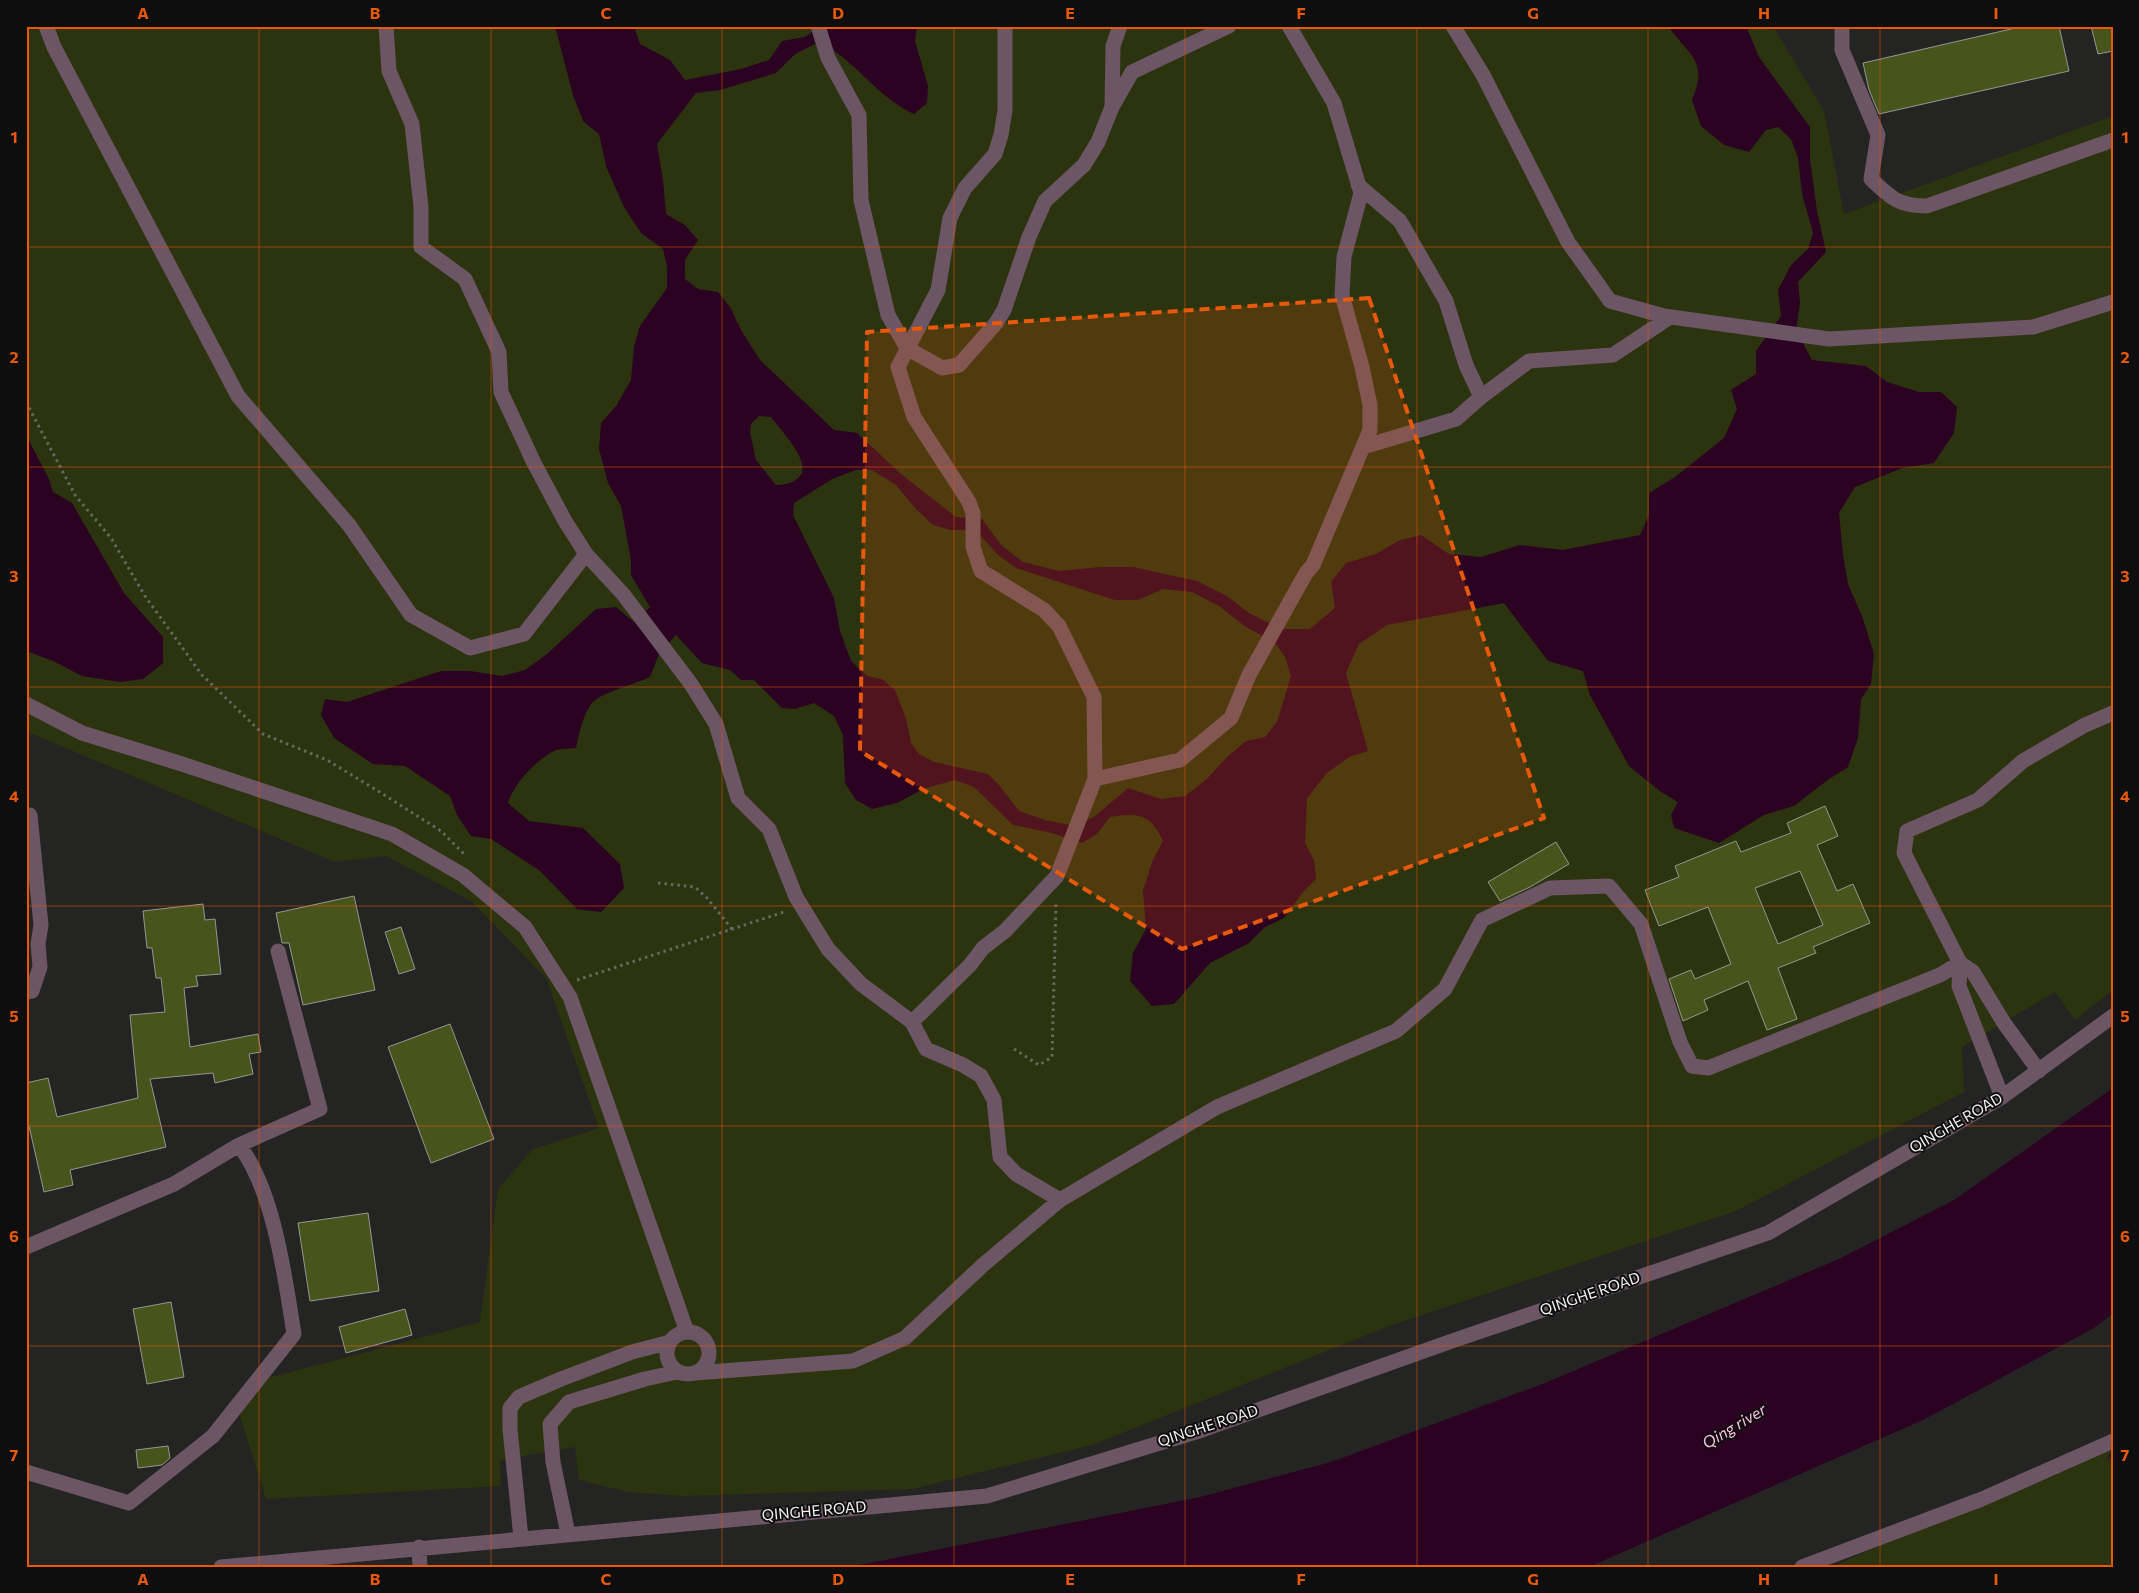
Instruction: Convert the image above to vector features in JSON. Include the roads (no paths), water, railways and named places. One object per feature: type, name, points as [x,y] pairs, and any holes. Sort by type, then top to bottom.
[{"type":"street","points":[[46,26],[54,46],[238,396],[349,525],[411,615],[470,648],[524,634],[586,554]]},
{"type":"street","points":[[386,26],[389,71],[412,124],[421,207],[421,248],[465,279],[499,352],[501,392],[564,521],[586,554],[624,594],[691,684],[716,724],[738,798],[769,829],[796,896],[828,949],[861,984],[912,1022],[926,1049],[963,1065],[981,1076],[994,1100],[1000,1157],[1016,1174],[1060,1200]]},
{"type":"street","points":[[818,26],[828,58],[860,115],[861,200],[888,315],[907,348],[942,368],[959,365],[996,323],[1004,310],[1029,237],[1045,201],[1084,165],[1098,142],[1112,107],[1132,72],[1229,26]]},
{"type":"street","points":[[912,1022],[970,965],[983,948],[1005,931],[1057,876],[1095,780],[1094,697],[1059,626],[1044,610],[981,571],[973,547],[973,514],[969,502],[914,417],[898,367],[938,290],[950,218],[965,188],[995,154],[1001,135],[1005,110],[1005,26]]},
{"type":"street","points":[[1112,107],[1113,46],[1120,26]]},
{"type":"street","points":[[1095,780],[1180,760],[1231,718],[1249,675],[1306,573],[1313,565],[1370,430],[1370,406],[1362,367],[1342,295],[1344,258],[1361,193],[1334,104],[1289,26]]},
{"type":"street","points":[[1453,26],[1483,75],[1568,242],[1610,301],[1670,317],[1829,340],[2033,327],[2113,302]]},
{"type":"street","points":[[1842,26],[1842,50],[1878,135],[1871,179],[1893,200],[1909,206],[1927,206],[2113,140]]},
{"type":"street","points":[[1358,185],[1400,220],[1446,301],[1466,365],[1481,397]]},
{"type":"street","points":[[1363,447],[1456,419],[1481,397],[1530,361],[1613,355],[1670,317]]},
{"type":"street","points":[[26,704],[82,732],[392,834],[462,875],[525,927],[570,997],[688,1332]]},
{"type":"street","points":[[2039,1071],[2004,1023],[1973,972],[1960,963],[1904,853],[1907,832],[1978,800],[2023,761],[2085,725],[2113,713]]},
{"type":"street","points":[[26,992],[32,991],[40,967],[38,944],[41,925],[30,815]]},
{"type":"street","points":[[568,1534],[554,1462],[550,1424],[569,1402],[645,1378],[677,1372],[683,1374],[854,1361],[905,1338],[983,1265],[1060,1200],[1218,1106],[1396,1031],[1444,989],[1482,920],[1550,888],[1609,886],[1641,924],[1680,1042],[1692,1066],[1708,1068],[1940,975],[1960,963]]},
{"type":"street","points":[[26,1247],[174,1184],[238,1145],[320,1109],[278,951]]},
{"type":"street","points":[[1960,963],[1959,986],[2002,1097]]},
{"type":"street","name":"QINGHE ROAD","points":[[221,1567],[419,1547],[987,1496],[1202,1430],[1452,1341],[1768,1233],[2002,1097],[2113,1016]]},
{"type":"street","points":[[26,1472],[129,1503],[213,1436],[294,1334],[282,1259],[264,1195],[249,1159],[238,1145]]},
{"type":"street","points":[[677,1372],[668,1362],[667,1348],[674,1337],[688,1332],[701,1337],[709,1349],[707,1364],[696,1373]]},
{"type":"street","points":[[521,1538],[510,1429],[510,1408],[519,1397],[561,1378],[632,1352],[670,1342]]},
{"type":"street","points":[[1802,1567],[1982,1499],[2113,1441]]},
{"type":"street","points":[[419,1547],[420,1567]]},
{"type":"water","points":[[555,26],[634,26],[640,44],[670,60],[685,80],[741,69],[769,60],[782,41],[805,37],[820,26],[917,26],[915,41],[928,86],[927,103],[914,114],[885,96],[846,60],[821,41],[795,54],[776,73],[720,90],[696,93],[657,144],[666,214],[685,225],[698,240],[685,260],[685,279],[698,289],[718,292],[730,307],[741,330],[760,360],[834,430],[857,433],[901,474],[956,517],[982,519],[1001,545],[1023,562],[1059,571],[1101,567],[1133,567],[1197,581],[1227,596],[1249,613],[1281,629],[1310,629],[1335,608],[1331,582],[1346,563],[1376,554],[1398,541],[1421,535],[1449,554],[1481,557],[1520,545],[1563,550],[1640,535],[1649,515],[1649,493],[1675,477],[1724,438],[1737,409],[1731,390],[1756,374],[1756,351],[1781,316],[1778,290],[1791,265],[1808,249],[1813,233],[1802,194],[1798,158],[1791,139],[1778,127],[1766,130],[1749,152],[1724,145],[1701,126],[1692,100],[1697,87],[1697,67],[1694,59],[1668,26],[1746,26],[1759,57],[1810,127],[1810,159],[1817,211],[1826,252],[1798,282],[1800,303],[1796,330],[1812,360],[1866,366],[1887,382],[1919,392],[1941,392],[1957,407],[1954,433],[1934,463],[1902,468],[1855,487],[1839,513],[1848,584],[1862,616],[1874,654],[1871,684],[1861,699],[1858,738],[1848,767],[1794,806],[1764,815],[1719,843],[1674,828],[1671,815],[1678,802],[1661,792],[1629,766],[1590,695],[1583,671],[1548,661],[1504,603],[1387,625],[1359,644],[1346,673],[1368,751],[1349,757],[1327,773],[1307,798],[1305,843],[1314,860],[1316,879],[1303,892],[1284,918],[1265,927],[1249,943],[1210,963],[1174,1004],[1152,1006],[1130,981],[1133,953],[1146,929],[1143,891],[1152,862],[1163,841],[1148,820],[1136,815],[1110,817],[1097,834],[1082,843],[1052,833],[1013,825],[974,787],[955,780],[923,789],[897,803],[872,809],[856,800],[845,783],[843,735],[834,716],[814,703],[795,709],[782,708],[754,680],[741,680],[730,670],[702,663],[676,635],[659,654],[650,677],[603,695],[592,703],[584,718],[576,748],[560,749],[545,756],[520,781],[508,803],[529,821],[583,828],[620,864],[624,888],[601,912],[577,909],[539,870],[491,839],[471,836],[457,815],[450,796],[405,766],[373,764],[334,738],[321,715],[325,699],[347,702],[441,671],[470,671],[502,676],[525,670],[547,654],[596,609],[616,607],[634,622],[650,607],[631,575],[631,560],[621,506],[608,483],[599,449],[601,423],[616,406],[631,380],[634,346],[640,326],[667,288],[667,266],[663,249],[641,233],[624,207],[606,166],[599,134],[583,121],[573,95]],"holes":[[[759,416],[771,417],[798,454],[803,470],[800,476],[792,482],[776,485],[756,460],[750,432],[751,424]],[[856,470],[872,470],[896,485],[916,509],[933,525],[951,530],[965,530],[981,536],[998,555],[1016,568],[1115,600],[1138,600],[1163,589],[1192,592],[1219,606],[1246,627],[1275,643],[1285,657],[1291,676],[1277,722],[1265,737],[1246,741],[1227,757],[1207,779],[1185,796],[1161,799],[1128,788],[1094,817],[1074,826],[1045,820],[1019,811],[988,774],[934,762],[919,754],[911,743],[906,719],[895,690],[882,679],[867,676],[851,661],[840,631],[834,598],[793,515],[794,503],[832,479]]]},
{"type":"water","points":[[26,435],[49,479],[53,492],[72,503],[124,593],[163,637],[163,663],[143,679],[120,682],[82,676],[53,661],[26,651]]},
{"type":"water","name":"Qing river","points":[[2113,1088],[2113,1313],[2094,1328],[1923,1420],[1589,1567],[850,1567],[1200,1497],[1331,1462],[1545,1383],[1839,1259],[1954,1200]]}]
